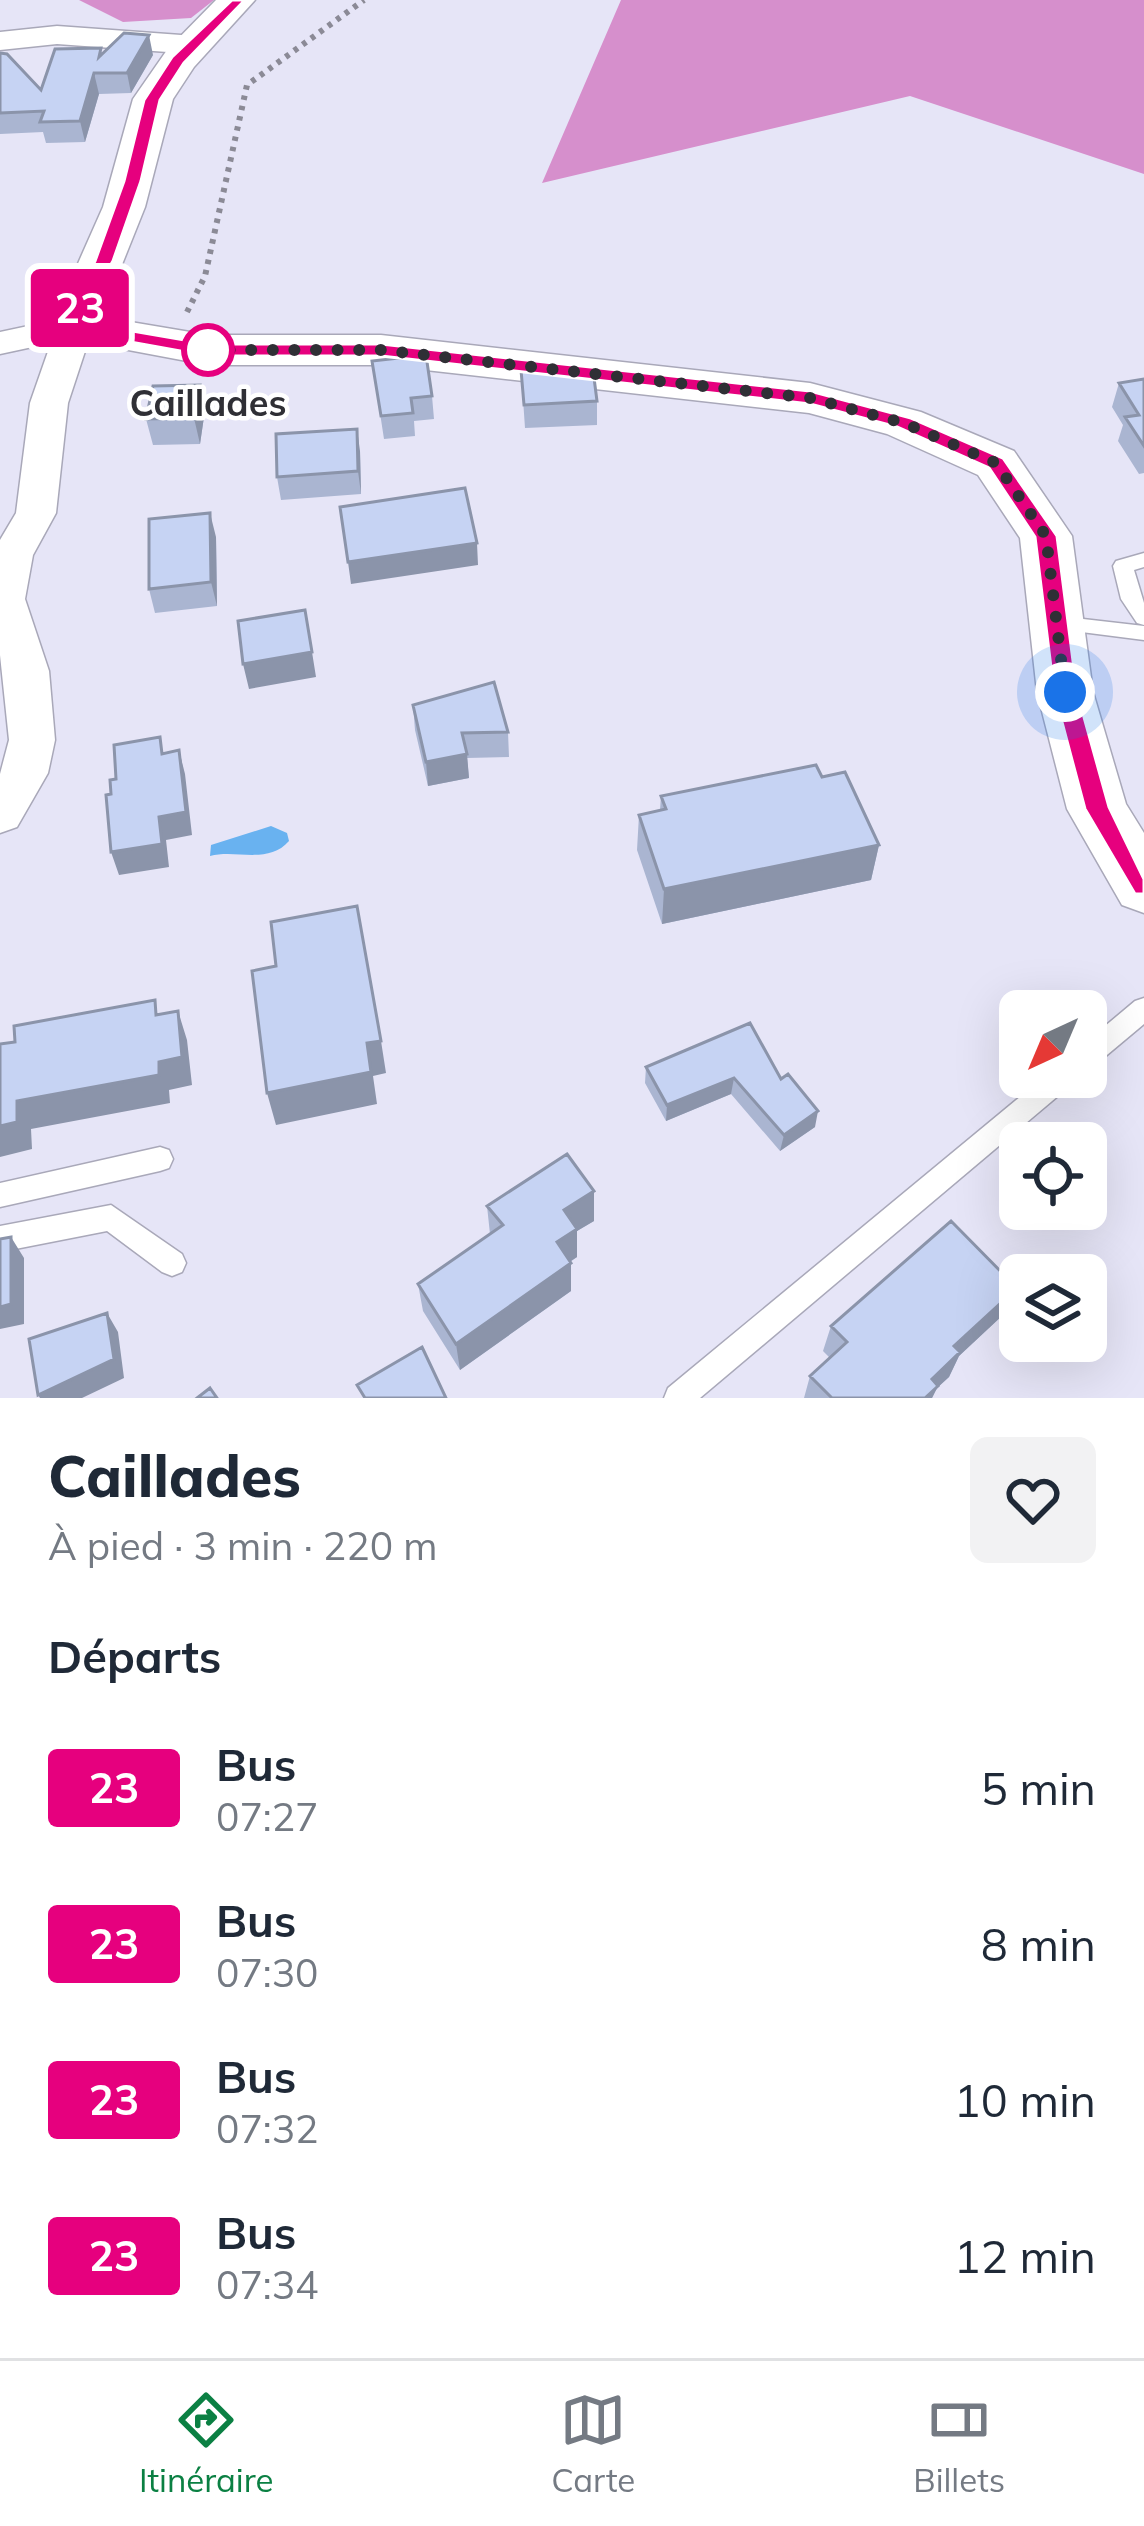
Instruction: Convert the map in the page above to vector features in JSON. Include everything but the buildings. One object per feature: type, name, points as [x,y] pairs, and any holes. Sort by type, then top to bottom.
[{"type":"street","points":[[119,335],[82,299],[104,261],[133,181],[152,100],[178,60],[237,0]]},
{"type":"street","points":[[0,41],[57,35],[195,45]]},
{"type":"street","points":[[0,814],[25,772],[32,740],[27,671],[4,599],[14,530],[36,513],[50,403],[119,335]]},
{"type":"street","points":[[0,344],[119,335],[208,350],[381,350],[810,398],[904,423],[996,463],[1046,536],[1065,692],[1097,809],[1144,887]]},
{"type":"lane","points":[[1144,560],[1123,566],[1131,598],[1144,618]]},
{"type":"lane","points":[[1057,622],[1144,633]]},
{"type":"lane","points":[[1107,1040],[1144,1009]]},
{"type":"lane","points":[[678,1398],[1037,1098]]},
{"type":"lane","points":[[0,1195],[160,1160]]},
{"type":"lane","points":[[0,1239],[111,1218],[172,1262]]},
{"type":"path","points":[[119,335],[205,276],[247,86],[364,0]]},
{"type":"shaded area","points":[[79,0],[214,0],[191,18],[123,22]]},
{"type":"shaded area","points":[[621,0],[1144,0],[1144,174],[910,96],[542,183]]},
{"type":"water","points":[[271,826],[287,833],[289,841],[281,848],[262,854],[210,856],[211,845]]},
{"type":"bus line","name":"23","points":[[237,0],[178,60],[152,100],[133,181],[104,261],[82,299],[75,327],[208,350],[381,350],[810,398],[904,423],[996,463],[1046,536],[1065,692],[1097,809],[1144,887]]},
{"type":"place","name":"Caillades","points":[[208,350]]},
{"type":"route","points":[[208,350],[381,350],[810,398],[904,423],[996,463],[1046,536],[1065,692]]}]
